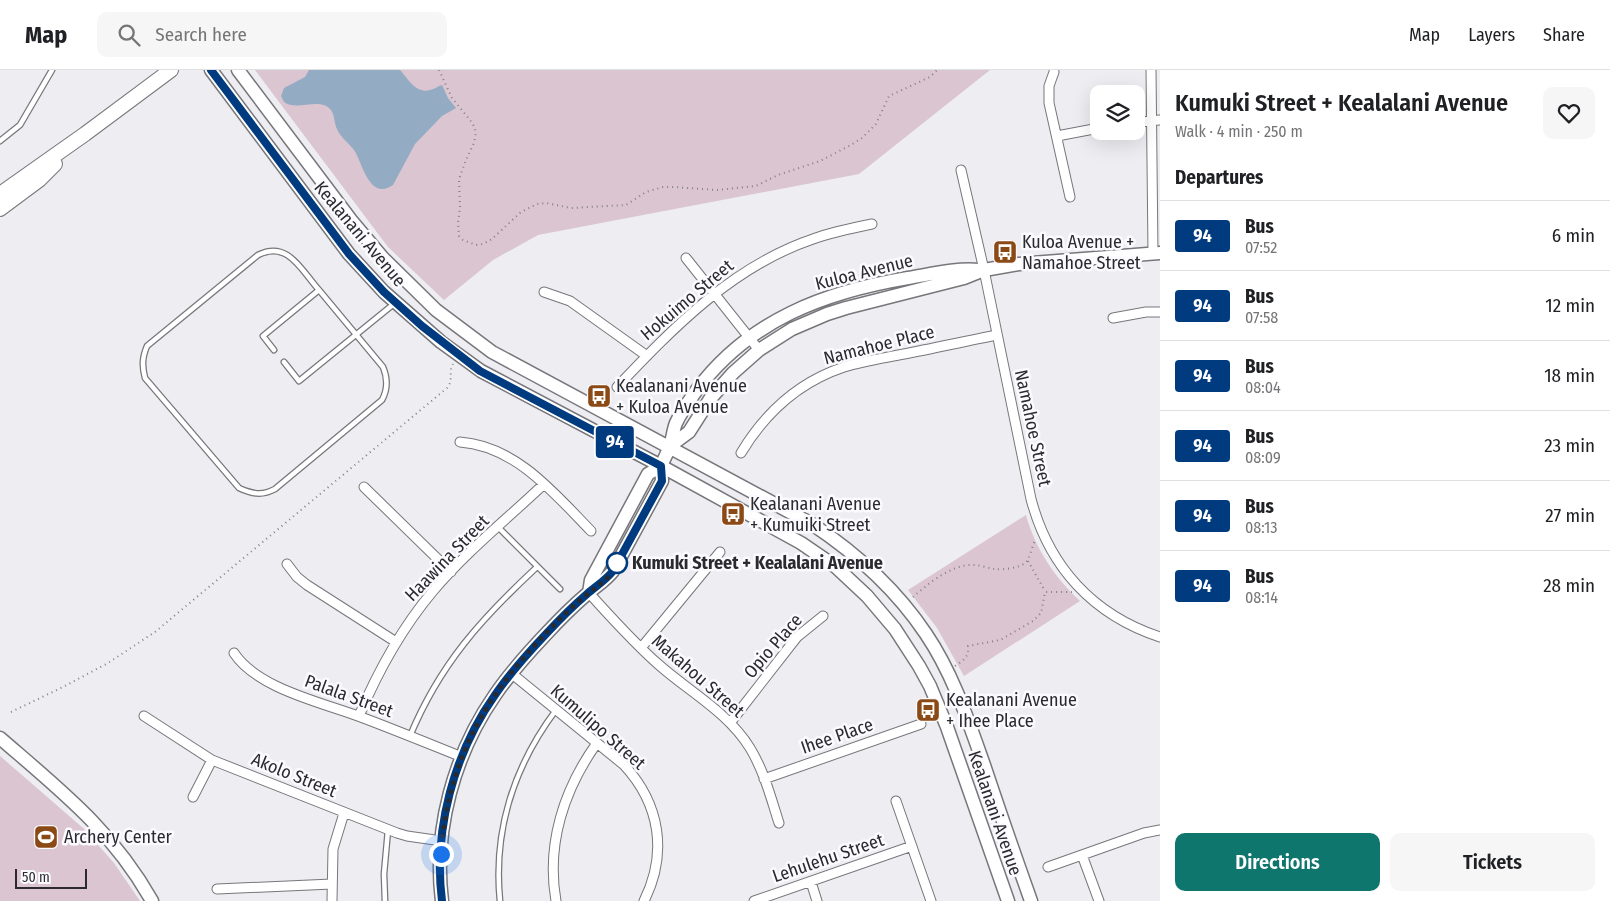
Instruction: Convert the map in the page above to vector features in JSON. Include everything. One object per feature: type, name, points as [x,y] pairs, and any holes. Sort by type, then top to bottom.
[{"type":"main road","points":[[0,194],[171,70]]},
{"type":"main road","points":[[0,209],[39,180],[85,134]]},
{"type":"street","name":"Kealanani Avenue","points":[[211,70],[333,234],[366,273],[422,326],[459,356],[480,371],[661,466],[788,536],[818,554],[862,591],[895,629],[919,666],[939,706],[1008,901]]},
{"type":"street","name":"Kealanani Avenue","points":[[238,70],[366,240],[400,277],[436,310],[492,352],[793,513],[825,532],[867,565],[904,605],[926,635],[947,671],[960,698],[1031,901]]},
{"type":"street","points":[[1152,70],[1156,121],[1157,253]]},
{"type":"street","points":[[1054,72],[1049,95],[1070,197]]},
{"type":"street","points":[[1057,136],[1090,130]]},
{"type":"street","name":"Namahoe Street","points":[[961,170],[984,270],[1031,499],[1041,531],[1057,561],[1078,587],[1091,599],[1117,618],[1160,637]]},
{"type":"street","name":"Hokuimo Street","points":[[617,387],[689,315],[715,293],[755,266],[792,247],[834,232],[872,224]]},
{"type":"street","name":"Kuloa Avenue","points":[[442,901],[440,876],[442,841],[450,792],[462,757],[483,713],[511,673],[548,632],[613,571],[662,481],[661,466],[670,446],[677,421],[697,390],[722,362],[750,337],[784,315],[841,292],[962,269],[984,270],[1051,261],[1157,253]]},
{"type":"street","points":[[686,258],[759,350]]},
{"type":"street","name":"Kuloa Avenue","points":[[670,446],[690,432],[700,414],[721,386],[759,350],[792,329],[827,314],[964,278],[984,270]]},
{"type":"street","points":[[544,292],[570,301],[647,356]]},
{"type":"street","points":[[1113,318],[1146,312],[1160,312]]},
{"type":"street","name":"Namahoe Place","points":[[741,454],[768,415],[792,394],[818,378],[858,363],[997,335]]},
{"type":"street","points":[[460,442],[485,447],[523,466],[591,531]]},
{"type":"street","name":"Haawina Street","points":[[359,716],[374,680],[396,642],[421,607],[451,572],[544,484]]},
{"type":"street","points":[[364,487],[451,572]]},
{"type":"street","points":[[641,648],[720,552]]},
{"type":"street","points":[[287,564],[302,581],[396,642]]},
{"type":"street","name":"Makahou Street","points":[[589,592],[658,664],[730,723],[750,748],[764,779],[779,823]]},
{"type":"street","name":"Opio Place","points":[[730,723],[798,637],[823,616]]},
{"type":"street","name":"Palala Street","points":[[234,652],[246,667],[256,675],[298,695],[359,716],[462,757]]},
{"type":"street","name":"Kumulipo Street","points":[[511,673],[632,774],[645,794],[654,817],[658,841],[657,865],[650,889],[644,901]]},
{"type":"street","name":"Akolo Street","points":[[144,716],[212,760],[388,830],[407,836],[442,841]]},
{"type":"street","name":"Ihee Place","points":[[764,779],[921,724]]},
{"type":"street","points":[[0,738],[73,801],[93,821],[126,860],[152,901]]},
{"type":"street","points":[[556,901],[553,864],[560,816],[571,785],[597,743]]},
{"type":"street","points":[[193,797],[212,760]]},
{"type":"street","points":[[896,801],[931,901]]},
{"type":"street","points":[[332,901],[333,848],[344,813]]},
{"type":"street","points":[[1048,867],[1144,833],[1160,830]]},
{"type":"street","name":"Lehulehu Street","points":[[754,901],[912,846]]},
{"type":"street","points":[[1082,855],[1099,901]]},
{"type":"street","points":[[811,882],[817,901]]},
{"type":"street","points":[[217,889],[332,884]]},
{"type":"lane","points":[[0,141],[20,125],[52,70]]},
{"type":"lane","points":[[268,250],[287,253],[319,290],[383,367],[387,375],[388,384],[385,394],[382,400],[274,489],[266,493],[249,493],[239,488],[145,378],[142,368],[143,356],[147,346],[258,255],[268,250]]},
{"type":"lane","points":[[274,350],[263,336],[319,290]]},
{"type":"lane","points":[[284,362],[299,381],[396,302]]},
{"type":"lane","points":[[498,527],[560,589]]},
{"type":"lane","points":[[410,736],[430,693],[460,647],[501,600],[537,566]]},
{"type":"lane","points":[[500,901],[499,850],[508,803],[525,758],[556,710]]},
{"type":"lane","points":[[385,901],[384,874],[388,830]]},
{"type":"path","points":[[439,70],[452,98],[470,120],[476,133],[460,179],[458,223],[460,236],[463,240],[476,245],[483,244],[492,239],[520,212],[537,204],[571,208],[626,205],[646,192],[663,187],[674,186],[717,190],[756,186],[778,174],[820,161],[851,145],[876,124],[889,96],[930,77],[937,70]]},
{"type":"path","points":[[11,712],[108,663],[156,632],[447,388],[451,381],[450,368],[459,356]]},
{"type":"path","points":[[904,605],[926,586],[956,568],[970,564],[996,569],[1024,564],[1028,560],[1032,546],[1041,531]]},
{"type":"path","points":[[947,671],[964,660],[968,653],[968,646],[1000,640],[1033,621],[1041,613],[1045,592],[1028,560]]},
{"type":"path","points":[[1045,592],[1075,592],[1078,587]]},
{"type":"shaded area","points":[[255,70],[990,70],[859,174],[538,235],[493,260],[444,300],[388,247]]},
{"type":"shaded area","points":[[1026,515],[1040,551],[1062,582],[1080,601],[964,676],[937,628],[908,590]]},
{"type":"shaded area","name":"Archery Center","points":[[0,756],[83,828],[114,863],[140,901],[0,901]]},
{"type":"water","points":[[309,70],[400,70],[416,88],[421,90],[430,90],[442,85],[448,98],[456,108],[442,116],[415,144],[393,185],[385,189],[378,188],[368,178],[354,150],[338,132],[331,110],[321,104],[295,106],[284,102],[281,96],[284,88],[305,77]]},
{"type":"bus line","name":"94","points":[[211,70],[333,234],[366,273],[403,310],[480,371],[661,466],[662,481],[613,571],[548,632],[511,673],[494,695],[473,732],[456,771],[442,833],[440,876],[442,901]]},
{"type":"place","name":"Kuloa Avenue + Namahoe Street","points":[[1005,252]]},
{"type":"place","name":"Kealanani Avenue + Kuloa Avenue","points":[[599,396]]},
{"type":"place","name":"Kealanani Avenue + Kumuiki Street","points":[[733,514]]},
{"type":"place","name":"Kumuki Street + Kealalani Avenue","points":[[617,563]]},
{"type":"place","name":"Kealanani Avenue + Ihee Place","points":[[928,710]]},
{"type":"place","name":"Archery Center","points":[[46,837]]},
{"type":"route","points":[[441,854],[442,833],[456,771],[483,713],[511,673],[548,632],[589,592],[605,580],[613,571],[621,556],[617,563]]}]
